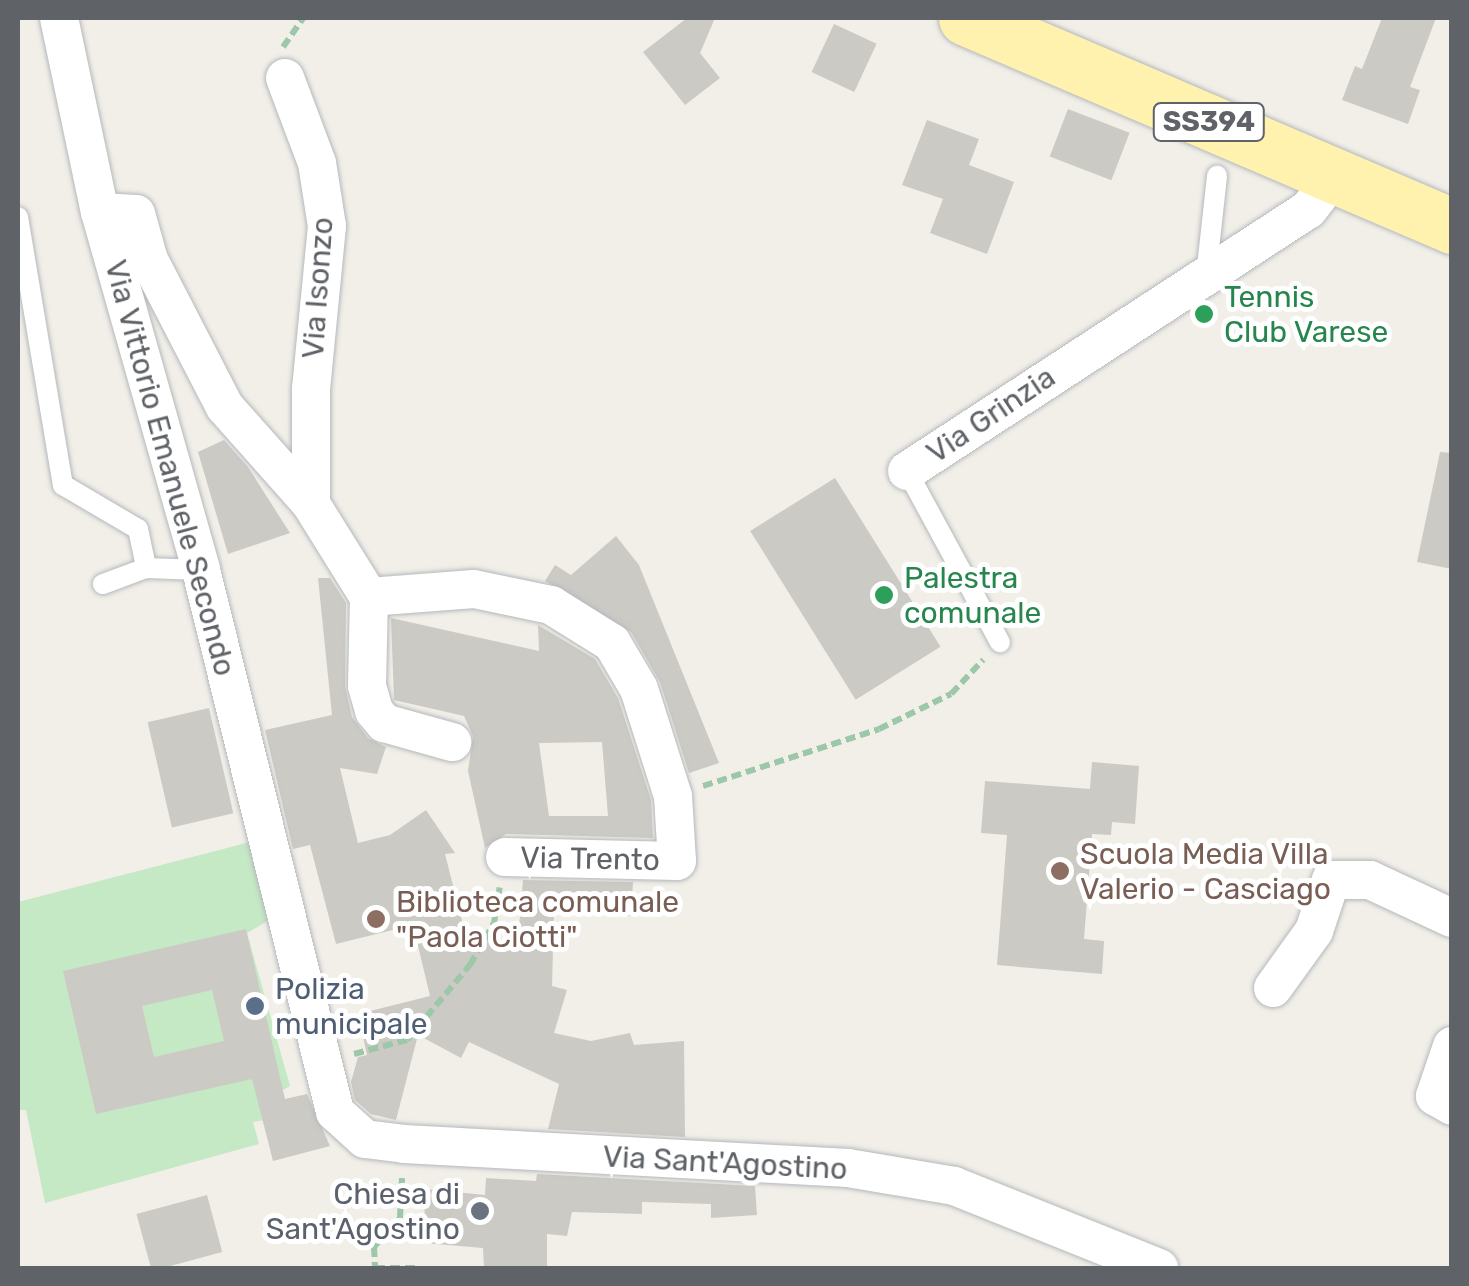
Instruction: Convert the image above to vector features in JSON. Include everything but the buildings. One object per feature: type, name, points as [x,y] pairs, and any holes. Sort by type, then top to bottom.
[{"type":"main road","name":"SS394","points":[[966,18],[1452,226]]},
{"type":"street","name":"Via Vittorio Emanuele Secondo","points":[[59,18],[100,212],[201,570],[322,1064]]},
{"type":"street","name":"Via Isonzo","points":[[285,78],[317,163],[328,226],[312,388],[311,504]]},
{"type":"street","name":"Via Grinzia","points":[[907,471],[1308,210],[1336,174]]},
{"type":"street","points":[[100,212],[136,214],[150,260],[225,406],[311,504],[370,597],[367,686],[374,711],[384,723],[452,742]]},
{"type":"street","points":[[370,597],[474,589],[551,605],[612,643],[639,689],[673,796]]},
{"type":"street","name":"Via Trento","points":[[505,856],[676,861],[673,796]]},
{"type":"street","points":[[1273,988],[1314,930],[1331,880],[1370,880],[1452,918]]},
{"type":"street","points":[[1452,1046],[1436,1096],[1452,1106]]},
{"type":"street","name":"Via Sant'Agostino","points":[[322,1064],[335,1112],[364,1139],[490,1153],[848,1168],[954,1186],[1158,1268]]},
{"type":"lane","points":[[1206,276],[1216,176]]},
{"type":"lane","points":[[18,217],[63,486],[138,528],[146,568]]},
{"type":"lane","name":"Via Grinzia","points":[[907,471],[1000,642]]},
{"type":"lane","points":[[103,584],[146,568],[201,570]]},
{"type":"path","points":[[673,796],[879,729],[951,694],[1000,642]]},
{"type":"path","name":"Via Trento","points":[[322,1064],[408,1040],[470,965],[494,922],[505,856]]},
{"type":"path","points":[[393,1176],[406,1179],[400,1218],[374,1248],[376,1268],[415,1268]]},
{"type":"green space","points":[[266,838],[283,912],[247,933],[290,1086],[279,1092],[284,1117],[253,1122],[259,1144],[45,1203],[26,1110],[18,1110],[18,902]]},
{"type":"place","name":"Tennis Club Varese","points":[[1204,314]]},
{"type":"place","name":"Palestra comunale","points":[[884,595]]},
{"type":"place","name":"Scuola Media Villa Valerio - Casciago","points":[[1060,871]]},
{"type":"place","name":"Biblioteca comunale \"Paola Ciotti\"","points":[[376,919]]},
{"type":"place","name":"Polizia municipale","points":[[255,1006]]},
{"type":"place","name":"Chiesa di Sant'Agostino","points":[[480,1211]]}]
